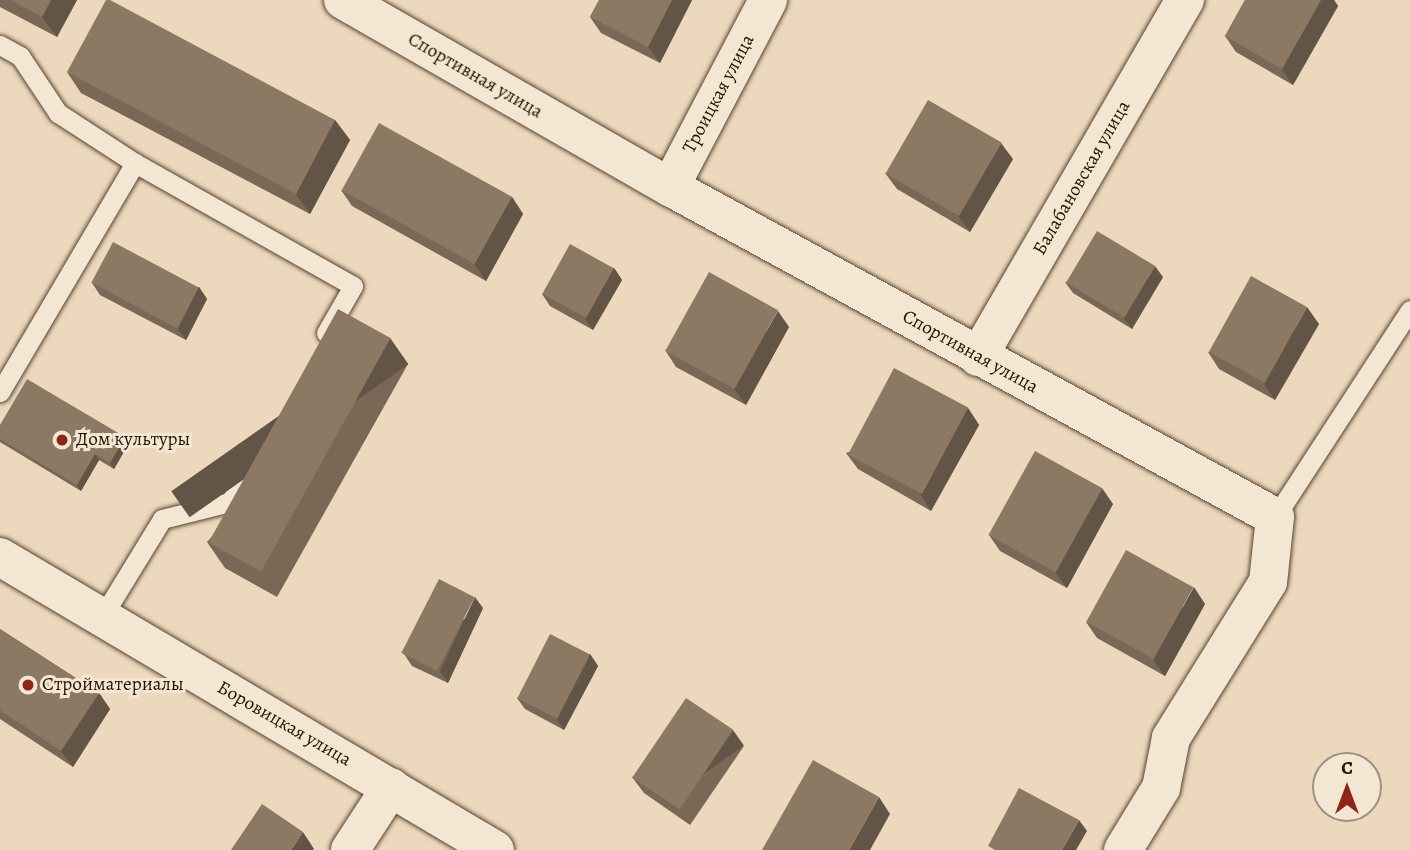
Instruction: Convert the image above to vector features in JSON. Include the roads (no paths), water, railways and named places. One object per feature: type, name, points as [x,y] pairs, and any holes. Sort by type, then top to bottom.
[{"type":"street","name":"Спортивная улица","points":[[342,0],[670,187],[1275,517]]},
{"type":"street","name":"Троицкая улица","points":[[670,187],[768,0]]},
{"type":"street","name":"Балабановская улица","points":[[978,357],[1185,0]]},
{"type":"street","points":[[1123,850],[1161,788],[1171,738],[1268,582],[1275,517]]},
{"type":"street","name":"Боровицкая улица","points":[[0,557],[391,786],[495,850]]},
{"type":"street","points":[[350,850],[391,786]]},
{"type":"lane","points":[[0,45],[20,55],[58,113],[135,163],[353,286],[319,346]]},
{"type":"lane","points":[[0,391],[135,163]]},
{"type":"lane","points":[[1275,517],[1410,310]]},
{"type":"lane","points":[[102,617],[162,520],[230,502],[251,466]]},
{"type":"place","name":"Дом культуры","points":[[62,440]]},
{"type":"place","name":"Стройматериалы","points":[[28,685]]}]
